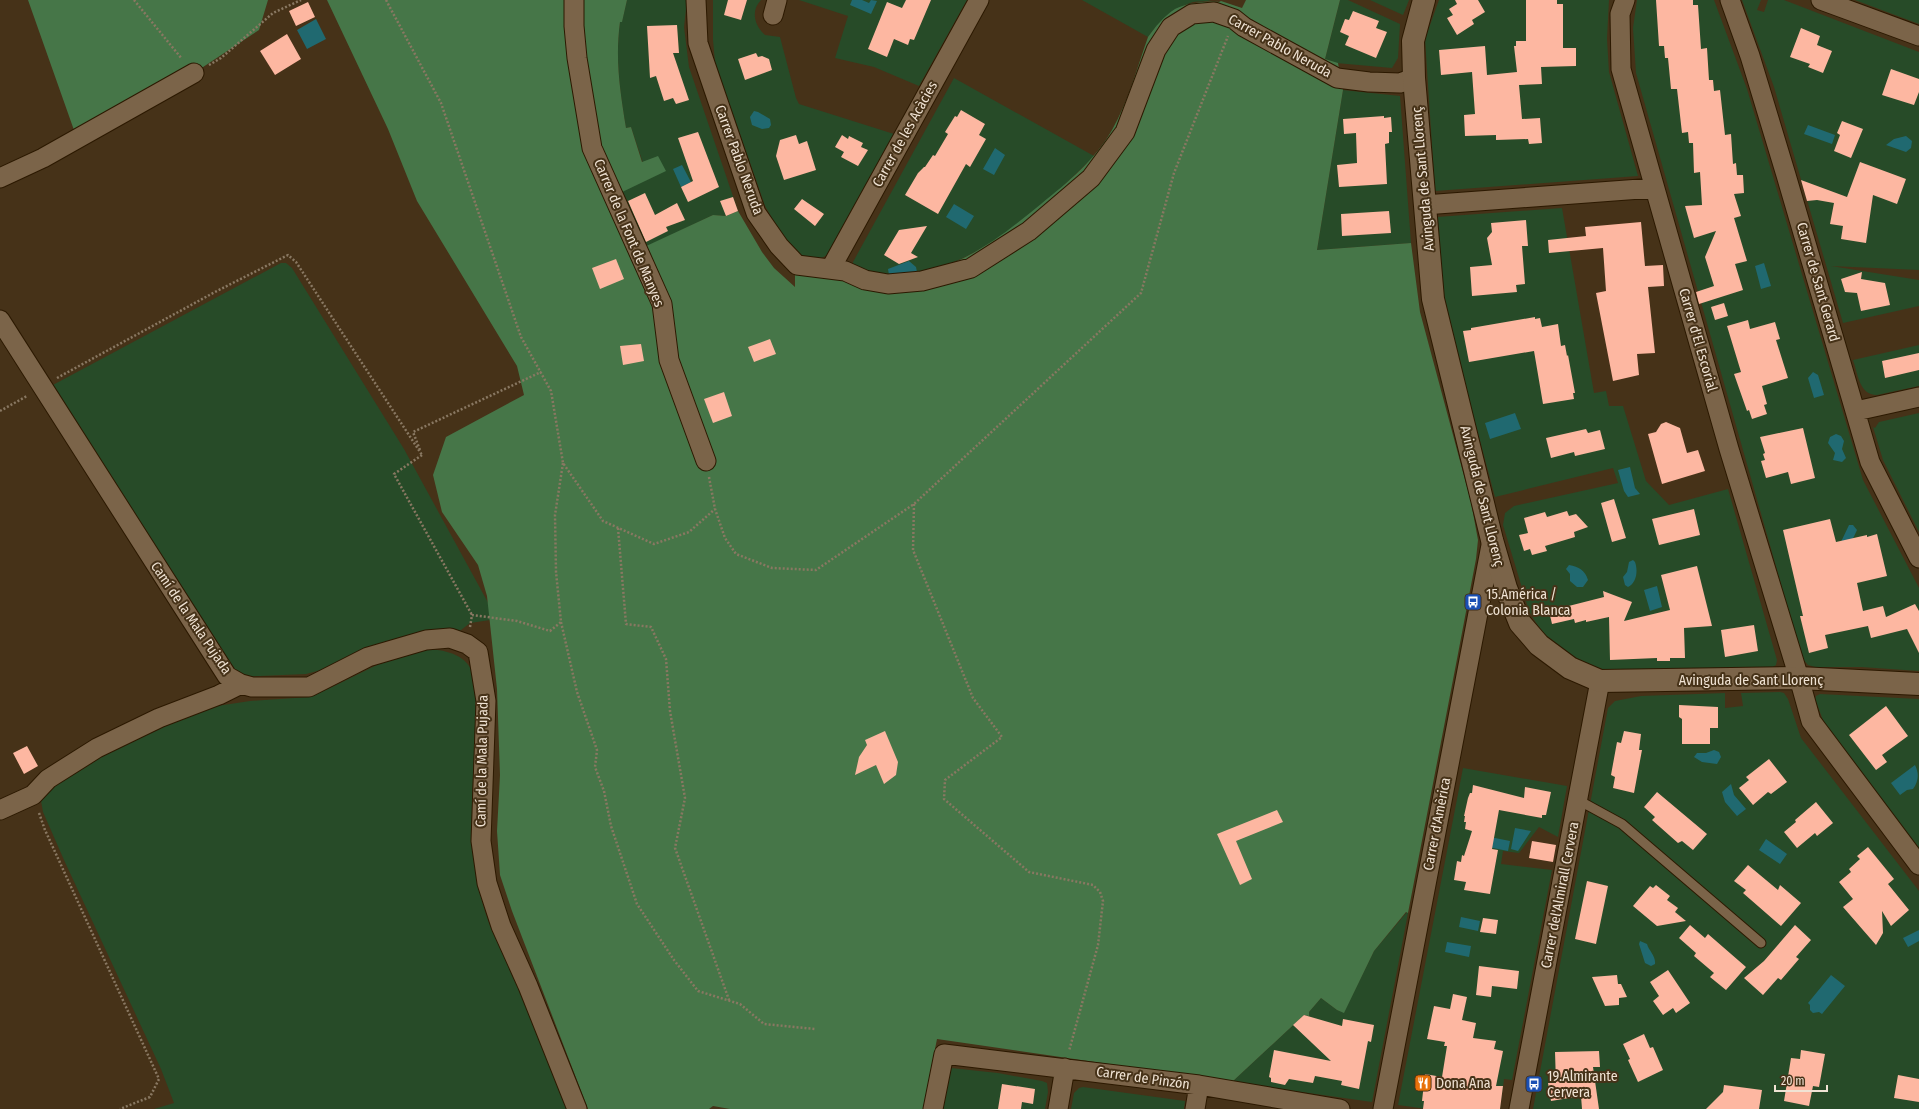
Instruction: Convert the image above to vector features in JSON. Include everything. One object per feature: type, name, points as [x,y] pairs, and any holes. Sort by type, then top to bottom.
[{"type":"street","name":"Carrer de la Font de Manyes","points":[[574,0],[574,26],[577,58],[592,148],[662,304],[669,360],[706,461]]},
{"type":"street","name":"Carrer Pablo Neruda","points":[[696,0],[698,43],[756,213],[779,246],[797,265],[831,268],[845,271],[866,280],[888,284],[922,282],[970,268],[1029,231],[1091,178],[1125,132],[1156,50],[1171,27],[1192,14],[1214,12],[1234,19],[1244,27],[1337,78],[1369,82],[1400,82],[1414,78]]},
{"type":"street","name":"Carrer de les Acàcies","points":[[831,268],[979,0]]},
{"type":"street","name":"Avinguda de Sant Llorenç","points":[[1424,0],[1413,40],[1414,78],[1433,299],[1492,540],[1506,588],[1520,623],[1539,645],[1570,668],[1600,681],[1799,678],[1919,684]]},
{"type":"street","name":"Carrer d'El Escorial","points":[[1625,0],[1620,14],[1621,70],[1729,449],[1811,721],[1919,865]]},
{"type":"street","name":"Carrer de Sant Gerard","points":[[1730,0],[1752,64],[1870,462],[1919,558]]},
{"type":"street","points":[[1821,0],[1919,36]]},
{"type":"street","points":[[0,178],[50,154],[194,73]]},
{"type":"street","points":[[1424,205],[1654,188]]},
{"type":"street","name":"Camí de la Mala Pujada","points":[[0,320],[227,676],[241,684],[252,687],[309,687],[368,657],[426,640],[450,638],[467,644],[478,652],[486,701],[481,841],[487,883],[501,926],[528,986],[577,1109]]},
{"type":"street","points":[[1856,411],[1919,397]]},
{"type":"street","name":"Carrer d'Amèrica","points":[[1383,1109],[1492,540]]},
{"type":"street","name":"Carrer del'Almirall Cervera","points":[[1519,1109],[1600,681]]},
{"type":"street","points":[[0,810],[33,795],[48,779],[97,748],[159,718],[219,695],[241,684]]},
{"type":"street","name":"Carrer de Pinzón","points":[[933,1109],[944,1054],[1067,1059],[1199,1085],[1340,1109]]},
{"type":"street","points":[[1058,1109],[1067,1059]]},
{"type":"street","points":[[1195,1109],[1199,1085]]},
{"type":"lane","points":[[1578,800],[1622,824],[1761,943]]},
{"type":"path","points":[[134,0],[194,73],[221,58],[273,13],[301,0]]},
{"type":"path","points":[[386,0],[441,103],[522,337],[552,391],[563,463],[555,515],[556,572],[561,622],[577,692],[597,750],[595,767],[604,792],[611,826],[637,904],[674,960],[698,991],[740,1004],[764,1024],[815,1029]]},
{"type":"path","points":[[706,461],[715,509],[725,538],[736,554],[772,568],[816,570],[914,504],[1141,293],[1174,173],[1234,19]]},
{"type":"path","points":[[0,411],[215,292],[288,255],[296,262],[422,455]]},
{"type":"path","points":[[422,455],[413,432],[541,372]]},
{"type":"path","points":[[422,455],[394,474],[472,615],[467,644]]},
{"type":"path","points":[[563,463],[603,521],[654,544],[689,532],[715,509]]},
{"type":"path","points":[[914,504],[913,550],[973,698],[1002,737],[945,780],[944,799],[1029,872],[1093,886],[1100,892],[1103,901],[1098,945],[1067,1059]]},
{"type":"path","points":[[618,527],[626,624],[651,627],[666,659],[670,711],[685,798],[675,848],[729,1000]]},
{"type":"path","points":[[472,615],[517,621],[550,631],[561,622]]},
{"type":"path","points":[[33,795],[45,830],[159,1079],[150,1097],[120,1109]]},
{"type":"green space","points":[[28,0],[268,0],[259,30],[194,73],[75,133]]},
{"type":"green space","points":[[327,0],[627,0],[622,22],[620,22],[618,49],[620,88],[626,128],[631,127],[642,162],[658,156],[666,171],[618,194],[642,248],[713,215],[726,216],[738,211],[762,252],[774,268],[795,287],[795,269],[859,271],[892,274],[925,272],[957,261],[987,245],[1001,235],[1028,215],[1061,187],[1098,151],[1112,130],[1123,108],[1148,37],[1160,22],[1175,9],[1197,2],[1210,1],[1221,1],[1242,8],[1246,0],[1340,0],[1325,59],[1338,63],[1343,90],[1317,250],[1411,243],[1420,312],[1471,502],[1478,540],[1476,559],[1408,913],[1406,912],[1374,951],[1344,1013],[1337,1010],[1321,998],[1309,1012],[1309,1016],[1304,1015],[1232,1082],[937,1039],[923,1109],[730,1109],[713,1106],[709,1109],[588,1109],[512,911],[500,875],[497,831],[500,775],[497,689],[487,596],[478,565],[442,512],[433,475],[446,437],[524,395],[517,366],[417,201],[388,129]]},
{"type":"green space","points":[[627,0],[687,0],[684,27],[689,67],[738,211],[726,216],[713,215],[642,249],[618,193],[629,188],[643,163],[631,127],[626,128],[619,75],[618,49],[620,22],[622,21]]},
{"type":"green space","points":[[713,0],[761,0],[756,9],[756,23],[765,35],[780,37],[796,98],[799,104],[894,134],[827,255],[816,261],[803,260],[782,235],[765,206],[715,62],[713,40]]},
{"type":"green space","points":[[799,0],[967,0],[919,86],[874,67],[835,58],[848,16]]},
{"type":"green space","points":[[1082,0],[1211,0],[1193,2],[1173,11],[1162,20],[1148,37]]},
{"type":"green space","points":[[1340,0],[1348,0],[1400,24],[1398,58],[1392,68],[1336,63],[1325,59]]},
{"type":"green space","points":[[1370,0],[1409,0],[1403,15]]},
{"type":"green space","points":[[1439,0],[1609,0],[1607,39],[1609,72],[1638,176],[1435,191],[1425,39]]},
{"type":"green space","points":[[1637,0],[1714,0],[1747,89],[1863,480],[1919,588],[1919,671],[1861,667],[1815,667],[1808,665],[1802,658],[1636,73],[1633,28]]},
{"type":"green space","points":[[1742,0],[1761,0],[1757,10],[1764,12],[1768,0],[1784,0],[1919,52],[1919,270],[1831,266],[1919,280],[1919,306],[1843,323],[1774,87]]},
{"type":"green space","points":[[1855,0],[1919,0],[1919,24]]},
{"type":"green space","points":[[954,78],[1094,156],[1026,218],[971,254],[943,266],[914,274],[884,275],[867,273],[853,265],[853,262]]},
{"type":"green space","points":[[1343,90],[1400,96],[1411,243],[1317,250]]},
{"type":"green space","points":[[1562,208],[1594,393],[1606,391],[1609,406],[1623,406],[1646,481],[1669,505],[1728,489],[1777,660],[1776,665],[1773,667],[1605,670],[1570,655],[1543,632],[1529,611],[1503,525],[1505,513],[1514,506],[1618,483],[1613,468],[1495,497],[1444,306],[1437,217]]},
{"type":"green space","points":[[281,263],[286,263],[292,268],[404,449],[497,619],[470,623],[456,634],[306,674],[240,677],[233,674],[51,386]]},
{"type":"green space","points":[[1919,345],[1919,386],[1877,395],[1866,392],[1860,383],[1853,360]]},
{"type":"green space","points":[[1919,413],[1919,532],[1883,460],[1873,427],[1875,428],[1879,422]]},
{"type":"green space","points":[[423,649],[443,651],[456,655],[467,663],[471,669],[475,681],[476,701],[472,825],[473,844],[480,891],[492,930],[527,1006],[570,1109],[154,1109],[174,1103],[161,1069],[43,812],[40,795],[138,731],[217,706],[250,701],[309,697],[389,659]]},
{"type":"green space","points":[[1725,693],[1725,708],[1743,706],[1741,693],[1784,693],[1788,699],[1801,738],[1919,891],[1919,1109],[1533,1109],[1608,708],[1615,701],[1641,696]]},
{"type":"green space","points":[[1820,694],[1919,699],[1919,849],[1826,728],[1815,699],[1816,696]]},
{"type":"green space","points":[[1463,768],[1567,786],[1558,837],[1539,827],[1519,853],[1503,851],[1501,864],[1552,870],[1512,1080],[1504,1079],[1500,1109],[1427,1109],[1398,1105]]},
{"type":"green space","points":[[1407,912],[1372,1102],[1232,1082],[1304,1015],[1309,1016],[1309,1012],[1321,998],[1337,1010],[1344,1012],[1374,951]]},
{"type":"green space","points":[[951,1068],[998,1073],[1047,1083],[1048,1092],[1045,1109],[939,1109]]},
{"type":"green space","points":[[1083,1087],[1185,1101],[1184,1109],[1071,1109],[1074,1093],[1079,1088]]},
{"type":"water","points":[[852,0],[862,0],[869,3],[871,0],[877,1],[871,14],[850,5]]},
{"type":"water","points":[[316,19],[326,39],[307,49],[297,30]]},
{"type":"water","points":[[754,111],[770,119],[771,125],[769,128],[762,129],[752,125],[750,117]]},
{"type":"water","points":[[1808,125],[1835,135],[1832,144],[1804,134]]},
{"type":"water","points":[[1906,136],[1912,141],[1911,148],[1906,152],[1886,145],[1894,139]]},
{"type":"water","points":[[995,148],[1005,155],[994,175],[983,169]]},
{"type":"water","points":[[682,165],[691,182],[681,187],[673,169]]},
{"type":"water","points":[[954,204],[974,216],[966,229],[946,217]]},
{"type":"water","points":[[909,261],[916,267],[917,272],[889,275],[888,269]]},
{"type":"water","points":[[1764,263],[1771,286],[1761,289],[1755,266]]},
{"type":"water","points":[[1813,372],[1818,375],[1824,395],[1814,398],[1808,378]]},
{"type":"water","points":[[1515,413],[1521,429],[1490,439],[1485,423]]},
{"type":"water","points":[[1836,434],[1841,436],[1844,441],[1842,449],[1846,458],[1842,462],[1833,460],[1835,453],[1828,443],[1830,437]]},
{"type":"water","points":[[1630,467],[1635,488],[1640,494],[1628,497],[1624,491],[1618,470]]},
{"type":"water","points":[[1849,525],[1853,525],[1857,530],[1849,547],[1840,544]]},
{"type":"water","points":[[1633,560],[1636,565],[1636,576],[1633,583],[1628,587],[1625,585],[1623,577],[1627,572],[1629,562]]},
{"type":"water","points":[[1569,565],[1579,568],[1585,574],[1588,580],[1583,587],[1577,587],[1570,581],[1570,574],[1566,569]]},
{"type":"water","points":[[1657,586],[1662,607],[1650,611],[1644,590]]},
{"type":"water","points":[[1714,750],[1719,752],[1721,757],[1717,764],[1702,762],[1694,757],[1697,753],[1706,753]]},
{"type":"water","points":[[1915,765],[1918,777],[1915,786],[1913,789],[1907,790],[1900,795],[1891,783]]},
{"type":"water","points":[[1731,784],[1734,795],[1746,809],[1737,816],[1725,802],[1722,792]]},
{"type":"water","points":[[1515,828],[1531,831],[1518,851],[1511,849]]},
{"type":"water","points":[[1490,837],[1510,841],[1508,851],[1488,847]]},
{"type":"water","points":[[1766,839],[1787,854],[1780,864],[1759,850]]},
{"type":"water","points":[[1461,917],[1480,921],[1478,931],[1459,927]]},
{"type":"water","points":[[1919,930],[1919,941],[1908,947],[1903,938]]},
{"type":"water","points":[[1640,941],[1647,944],[1654,958],[1655,964],[1651,966],[1645,963],[1639,944]]},
{"type":"water","points":[[1447,942],[1471,946],[1469,957],[1445,952]]},
{"type":"water","points":[[1831,975],[1845,986],[1822,1014],[1819,1012],[1813,1013],[1810,1010],[1810,1005],[1808,1003]]},
{"type":"building","points":[[728,0],[747,0],[741,20],[724,15]]},
{"type":"building","points":[[906,0],[931,0],[914,40],[910,39],[908,45],[894,39],[887,57],[868,49],[887,2],[902,8]]},
{"type":"building","points":[[1455,0],[1478,0],[1485,12],[1472,20],[1474,24],[1457,35],[1447,18],[1453,15],[1449,9],[1457,4]]},
{"type":"building","points":[[1526,0],[1557,0],[1557,4],[1563,4],[1563,48],[1576,48],[1576,66],[1541,67],[1542,84],[1519,85],[1522,119],[1540,118],[1542,143],[1529,144],[1528,139],[1496,140],[1496,135],[1465,136],[1464,115],[1475,114],[1472,72],[1441,75],[1439,50],[1485,46],[1487,75],[1517,72],[1514,46],[1516,46],[1516,41],[1526,41]]},
{"type":"building","points":[[1656,0],[1693,0],[1693,5],[1698,5],[1701,49],[1707,48],[1709,80],[1713,80],[1714,91],[1720,90],[1725,135],[1731,134],[1733,164],[1736,163],[1737,175],[1743,175],[1744,193],[1734,194],[1741,216],[1734,218],[1747,261],[1735,264],[1743,290],[1699,304],[1696,292],[1714,286],[1705,257],[1716,231],[1694,238],[1685,206],[1702,205],[1700,172],[1694,173],[1693,143],[1689,143],[1688,132],[1682,133],[1677,89],[1671,89],[1668,58],[1665,58],[1664,46],[1659,46]]},
{"type":"building","points":[[308,2],[315,17],[296,26],[289,11]]},
{"type":"building","points":[[1353,11],[1379,21],[1376,28],[1387,32],[1376,58],[1345,45],[1349,36],[1340,32],[1345,19],[1349,20]]},
{"type":"building","points":[[677,25],[679,53],[673,53],[689,100],[676,104],[673,98],[664,101],[656,76],[650,78],[647,26]]},
{"type":"building","points":[[1801,28],[1820,36],[1817,45],[1832,51],[1823,73],[1808,67],[1810,64],[1790,57]]},
{"type":"building","points":[[287,34],[301,59],[275,75],[260,51]]},
{"type":"building","points":[[756,53],[758,57],[762,56],[769,59],[772,70],[745,80],[738,59]]},
{"type":"building","points":[[1891,69],[1919,79],[1919,92],[1914,105],[1882,95]]},
{"type":"building","points":[[961,110],[985,124],[979,135],[986,139],[970,167],[966,164],[938,214],[905,195],[918,173],[925,167],[933,155],[935,156],[948,134],[945,132],[955,116],[957,117]]},
{"type":"building","points":[[1384,116],[1384,118],[1391,117],[1392,132],[1389,132],[1389,143],[1385,144],[1387,184],[1339,187],[1337,165],[1357,163],[1356,133],[1344,134],[1343,119]]},
{"type":"building","points":[[1842,121],[1863,129],[1851,158],[1834,151],[1840,135],[1837,133]]},
{"type":"building","points":[[698,132],[719,187],[688,202],[681,187],[693,181],[678,138]]},
{"type":"building","points":[[796,135],[799,144],[807,141],[816,170],[784,180],[776,156],[780,140]]},
{"type":"building","points":[[842,135],[848,139],[849,136],[863,143],[861,147],[868,150],[858,166],[841,157],[844,152],[835,147]]},
{"type":"building","points":[[1860,162],[1906,179],[1897,204],[1873,195],[1866,243],[1841,239],[1843,226],[1830,224],[1834,203],[1817,200],[1807,201],[1801,180],[1847,197]]},
{"type":"building","points":[[645,193],[655,215],[677,203],[685,220],[666,227],[668,231],[646,242],[628,201]]},
{"type":"building","points":[[733,197],[738,211],[726,216],[720,201]]},
{"type":"building","points":[[802,199],[824,214],[815,226],[794,209]]},
{"type":"building","points":[[1389,211],[1391,233],[1342,236],[1341,214]]},
{"type":"building","points":[[1526,220],[1528,246],[1522,246],[1525,284],[1516,285],[1517,292],[1472,296],[1470,267],[1492,265],[1487,238],[1492,232],[1491,223]]},
{"type":"building","points":[[1641,222],[1645,266],[1663,265],[1664,286],[1648,287],[1655,353],[1637,354],[1639,375],[1613,381],[1596,293],[1606,291],[1603,248],[1549,253],[1548,240],[1586,236],[1585,227]]},
{"type":"building","points":[[927,226],[911,253],[918,257],[899,264],[884,255],[899,230]]},
{"type":"building","points":[[616,259],[624,279],[600,289],[592,268]]},
{"type":"building","points":[[1862,272],[1861,279],[1885,283],[1890,305],[1861,311],[1857,293],[1845,292],[1841,279]]},
{"type":"building","points":[[1724,303],[1728,316],[1715,320],[1711,307]]},
{"type":"building","points":[[1535,317],[1535,319],[1540,318],[1542,327],[1558,324],[1561,346],[1565,345],[1567,356],[1568,355],[1575,393],[1573,393],[1574,399],[1543,404],[1534,351],[1469,362],[1463,331],[1471,330],[1471,328]]},
{"type":"building","points":[[1748,320],[1750,329],[1775,322],[1780,339],[1776,340],[1788,378],[1762,386],[1767,404],[1764,405],[1767,414],[1752,419],[1749,410],[1747,411],[1734,374],[1741,372],[1727,326]]},
{"type":"building","points":[[770,339],[776,354],[754,362],[748,347]]},
{"type":"building","points":[[641,344],[644,361],[623,365],[620,346]]},
{"type":"building","points":[[1919,353],[1919,370],[1885,378],[1882,361]]},
{"type":"building","points":[[724,392],[732,416],[713,423],[704,399]]},
{"type":"building","points":[[1666,422],[1680,428],[1687,453],[1698,450],[1705,471],[1662,484],[1648,434],[1656,432],[1661,424]]},
{"type":"building","points":[[1803,428],[1815,478],[1791,484],[1788,472],[1766,478],[1761,461],[1765,460],[1763,454],[1765,453],[1760,437]]},
{"type":"building","points":[[1586,429],[1588,433],[1600,430],[1605,449],[1575,456],[1574,452],[1551,458],[1546,438]]},
{"type":"building","points":[[1614,499],[1626,538],[1612,542],[1601,503]]},
{"type":"building","points":[[1694,509],[1700,535],[1659,545],[1652,519]]},
{"type":"building","points":[[1567,511],[1569,516],[1576,514],[1588,527],[1574,532],[1575,537],[1545,546],[1547,551],[1532,555],[1530,549],[1524,551],[1519,535],[1528,533],[1524,518],[1545,512],[1547,517]]},
{"type":"building","points":[[1830,519],[1836,542],[1877,534],[1887,576],[1857,583],[1863,611],[1883,606],[1886,617],[1915,604],[1919,611],[1919,653],[1907,629],[1871,638],[1868,626],[1825,635],[1828,648],[1809,653],[1800,616],[1803,616],[1783,530]]},
{"type":"building","points":[[1697,566],[1712,626],[1684,628],[1685,658],[1670,658],[1670,661],[1657,661],[1657,658],[1610,660],[1609,617],[1575,623],[1574,619],[1552,624],[1549,611],[1604,597],[1603,591],[1632,602],[1624,621],[1670,610],[1661,575]]},
{"type":"building","points":[[1754,625],[1758,651],[1725,657],[1721,630]]},
{"type":"building","points":[[1679,705],[1718,707],[1718,728],[1710,728],[1710,744],[1682,744],[1682,719],[1679,717]]},
{"type":"building","points":[[1886,706],[1908,736],[1882,755],[1887,762],[1876,770],[1849,735]]},
{"type":"building","points":[[885,731],[898,762],[896,775],[884,784],[876,765],[855,775],[859,757],[867,745],[865,740]]},
{"type":"building","points":[[1624,731],[1641,734],[1639,750],[1642,750],[1634,793],[1613,788],[1615,777],[1611,775],[1617,742],[1621,743]]},
{"type":"building","points":[[27,746],[38,766],[24,774],[13,753]]},
{"type":"building","points":[[1769,759],[1787,782],[1771,794],[1768,792],[1753,805],[1739,788],[1749,780],[1746,777]]},
{"type":"building","points":[[1473,785],[1524,798],[1525,787],[1551,792],[1546,815],[1542,815],[1542,818],[1499,810],[1492,849],[1498,850],[1490,894],[1464,890],[1466,882],[1454,880],[1457,861],[1461,862],[1462,855],[1464,856],[1472,831],[1465,829],[1466,822],[1464,822],[1464,816],[1468,798],[1470,793],[1472,793]]},
{"type":"building","points":[[1657,792],[1707,834],[1693,850],[1682,841],[1678,843],[1652,820],[1655,817],[1644,807]]},
{"type":"building","points":[[1816,802],[1833,823],[1817,836],[1815,833],[1797,848],[1784,832],[1796,822],[1795,820]]},
{"type":"building","points":[[1277,810],[1283,822],[1236,841],[1252,879],[1240,885],[1217,834]]},
{"type":"building","points":[[1532,841],[1556,845],[1553,862],[1529,858]]},
{"type":"building","points":[[1868,847],[1894,879],[1888,884],[1909,910],[1891,926],[1882,911],[1883,933],[1876,945],[1843,907],[1853,899],[1839,882],[1851,872],[1849,869],[1860,859],[1857,856]]},
{"type":"building","points":[[1748,865],[1778,890],[1780,885],[1801,903],[1781,926],[1743,893],[1746,890],[1734,881]]},
{"type":"building","points":[[1587,881],[1608,886],[1596,944],[1575,939]]},
{"type":"building","points":[[1656,885],[1670,896],[1667,900],[1678,908],[1675,912],[1686,921],[1657,926],[1633,906],[1650,886],[1653,888]]},
{"type":"building","points":[[1483,918],[1498,920],[1496,934],[1480,932]]},
{"type":"building","points":[[1690,925],[1705,938],[1708,934],[1746,967],[1726,990],[1710,977],[1714,973],[1694,956],[1696,953],[1679,938]]},
{"type":"building","points":[[1795,925],[1811,940],[1796,957],[1799,959],[1781,980],[1778,978],[1763,995],[1744,978],[1764,961]]},
{"type":"building","points":[[1479,966],[1519,971],[1517,989],[1492,986],[1491,997],[1476,995]]},
{"type":"building","points":[[1668,970],[1690,1003],[1676,1013],[1673,1008],[1663,1015],[1653,1001],[1659,996],[1650,982]]},
{"type":"building","points":[[1617,975],[1618,984],[1621,984],[1627,997],[1619,998],[1619,1005],[1605,1006],[1592,977]]},
{"type":"building","points":[[1453,994],[1467,997],[1462,1020],[1476,1023],[1473,1038],[1496,1041],[1494,1049],[1503,1051],[1496,1086],[1503,1086],[1500,1109],[1423,1109],[1424,1101],[1422,1101],[1425,1074],[1442,1077],[1447,1046],[1444,1046],[1445,1042],[1427,1039],[1434,1006],[1450,1009]]},
{"type":"building","points":[[1304,1015],[1342,1026],[1343,1019],[1374,1025],[1371,1042],[1368,1041],[1359,1089],[1341,1085],[1342,1081],[1315,1076],[1313,1083],[1289,1079],[1285,1085],[1271,1082],[1271,1078],[1269,1077],[1274,1050],[1331,1061],[1293,1025]]},
{"type":"building","points":[[1644,1034],[1650,1048],[1653,1047],[1663,1070],[1638,1082],[1628,1060],[1630,1059],[1623,1044]]},
{"type":"building","points":[[1801,1050],[1825,1054],[1819,1087],[1813,1086],[1809,1106],[1784,1101],[1791,1058],[1800,1059]]},
{"type":"building","points":[[1599,1051],[1600,1067],[1593,1067],[1599,1109],[1582,1109],[1581,1096],[1551,1101],[1548,1083],[1556,1083],[1555,1052]]},
{"type":"building","points":[[1898,1075],[1919,1079],[1919,1102],[1894,1098]]},
{"type":"building","points":[[1002,1084],[1035,1089],[1033,1104],[1022,1102],[1021,1109],[998,1109]]},
{"type":"building","points":[[1724,1085],[1762,1090],[1759,1109],[1706,1109],[1723,1092]]},
{"type":"place","name":"15.América / Colonia Blanca","points":[[1473,602]]},
{"type":"place","name":"Dona Ana","points":[[1423,1083]]},
{"type":"place","name":"19.Almirante Cervera","points":[[1534,1084]]}]
